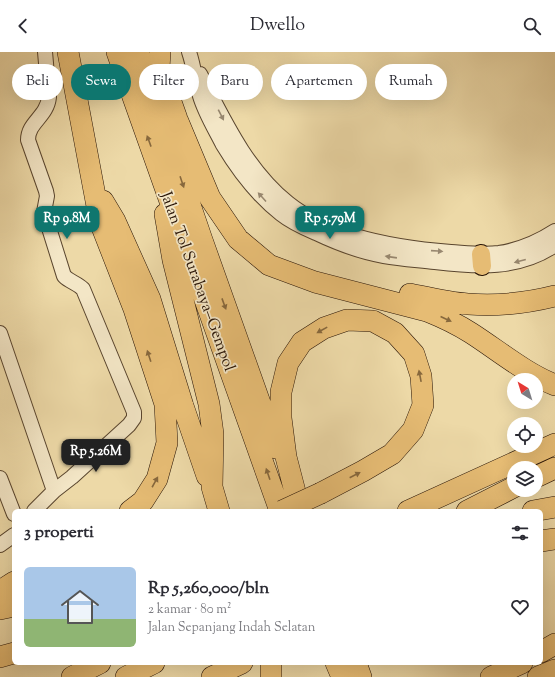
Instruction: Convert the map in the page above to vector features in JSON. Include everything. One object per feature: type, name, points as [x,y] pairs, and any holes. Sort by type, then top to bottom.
[{"type":"highway","points":[[68,52],[100,222],[134,309],[164,404],[167,443],[157,479],[143,501],[133,509]]},
{"type":"highway","name":"Jalan Tol Surabaya–Gempol","points":[[118,52],[280,509]]},
{"type":"highway","name":"Jalan Tol Surabaya–Gempol","points":[[138,52],[202,240],[298,509]]},
{"type":"highway","points":[[160,52],[185,120],[218,190],[229,211],[240,227],[259,245],[282,259],[310,269],[381,289],[446,301],[468,304],[506,304],[555,296]]},
{"type":"highway","points":[[160,52],[159,68],[177,119],[210,198],[238,239],[269,265],[314,282],[427,311],[443,318],[470,333],[535,375],[555,385]]},
{"type":"highway","points":[[161,173],[163,204],[173,260],[209,404],[213,434],[212,487],[217,506]]},
{"type":"highway","points":[[93,185],[115,221],[150,299],[183,406],[217,506]]},
{"type":"highway","points":[[285,509],[297,504],[320,493],[363,471],[392,454],[413,430],[423,405],[421,376],[414,354],[395,333],[373,321],[347,320],[324,328],[302,342],[288,364],[281,392],[281,418],[286,457],[297,504]]},
{"type":"highway","points":[[412,509],[555,444]]},
{"type":"highway","points":[[543,474],[555,468]]},
{"type":"highway","points":[[471,509],[507,491]]},
{"type":"highway","points":[[543,509],[555,507]]},
{"type":"highway","points":[[543,541],[555,539]]},
{"type":"highway","points":[[0,591],[12,583]]},
{"type":"highway","points":[[0,610],[12,607]]},
{"type":"highway","points":[[543,651],[555,644]]},
{"type":"highway","points":[[543,654],[555,649]]},
{"type":"highway","points":[[0,657],[12,654]]},
{"type":"highway","points":[[72,677],[96,665]]},
{"type":"highway","points":[[126,677],[150,665]]},
{"type":"highway","points":[[212,677],[239,665]]},
{"type":"highway","points":[[271,665],[271,677]]},
{"type":"highway","points":[[337,665],[342,677]]},
{"type":"highway","points":[[357,665],[361,677]]},
{"type":"highway","points":[[490,677],[518,665]]},
{"type":"highway","points":[[538,677],[555,670]]},
{"type":"street","points":[[36,509],[54,491],[72,477],[130,425],[134,418],[134,412],[83,289],[80,285],[68,280],[64,276],[44,212],[46,191],[28,140],[28,134],[30,128],[46,110],[48,104],[49,97],[45,52]]},
{"type":"street","points":[[189,54],[242,153],[273,189],[288,203],[310,217],[364,238],[390,245],[510,264],[538,255],[555,245]]},
{"type":"street","points":[[481,260],[498,253],[527,246],[555,231]]},
{"type":"street","points":[[0,333],[54,491]]},
{"type":"street","points":[[0,478],[12,509]]},
{"type":"street","points":[[0,545],[12,536]]}]
